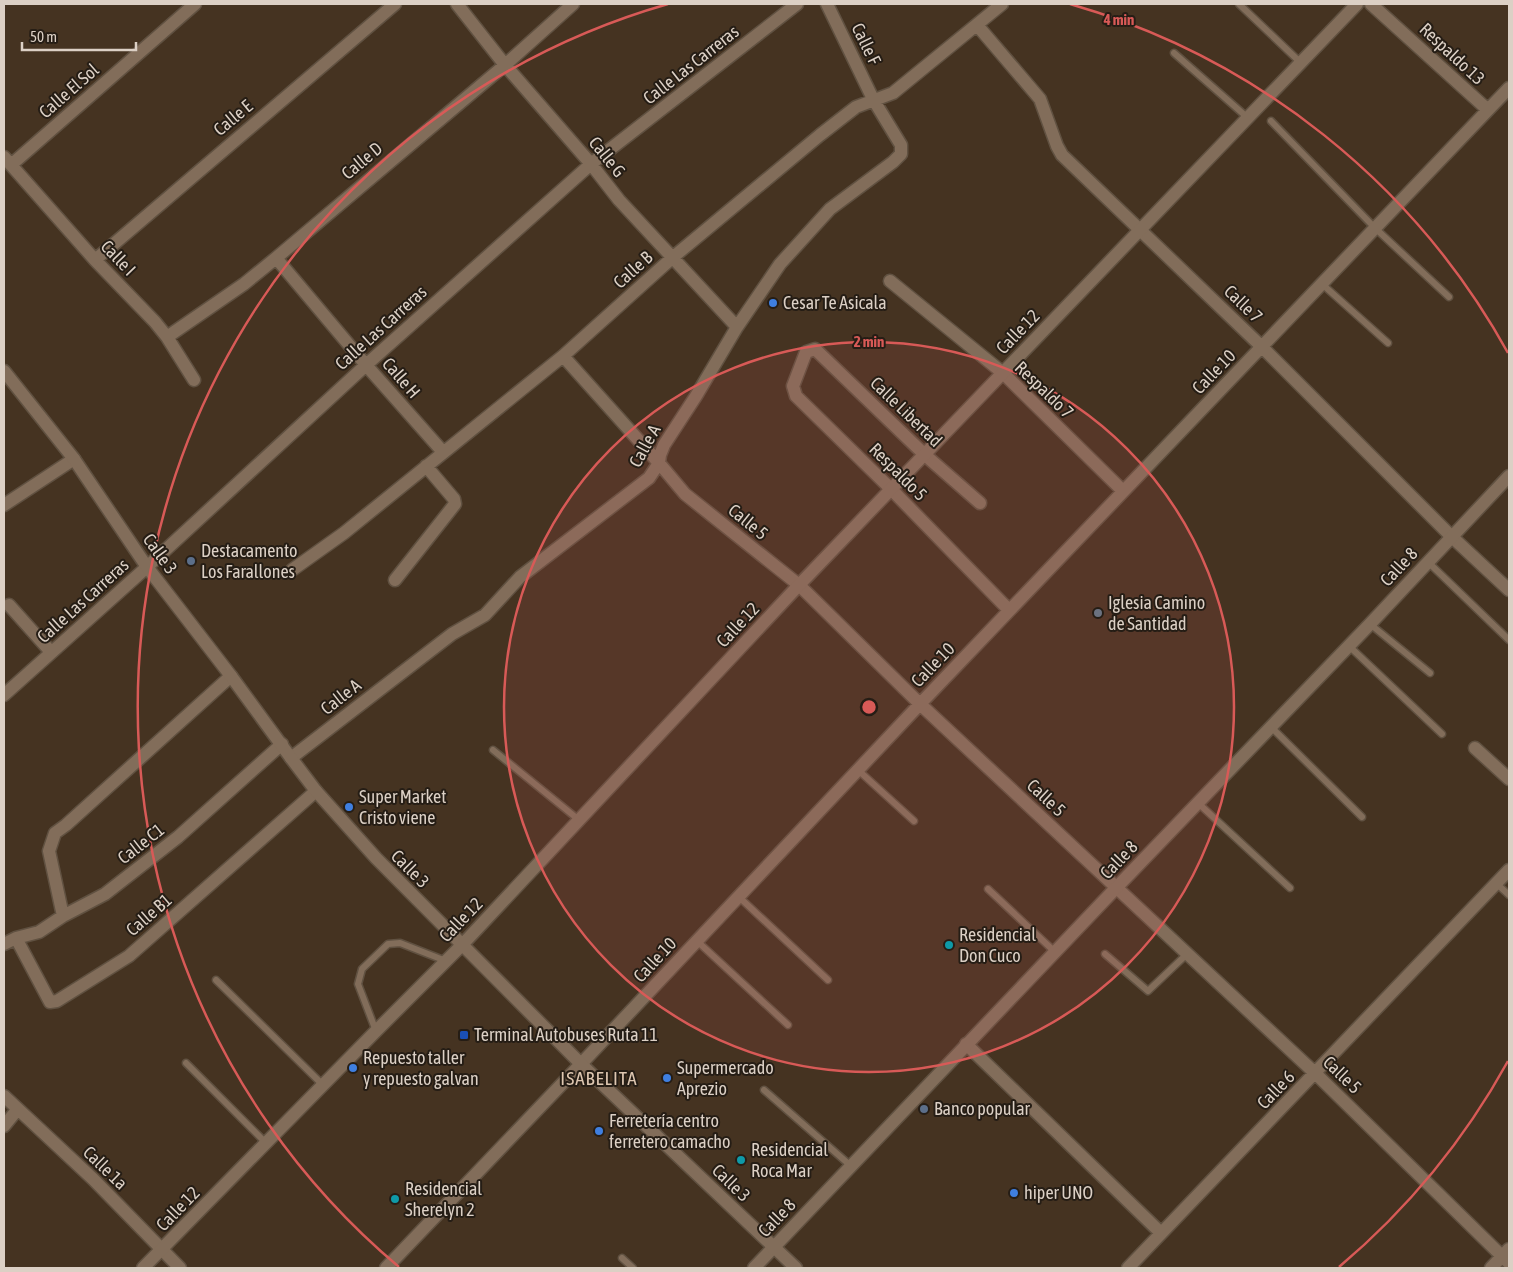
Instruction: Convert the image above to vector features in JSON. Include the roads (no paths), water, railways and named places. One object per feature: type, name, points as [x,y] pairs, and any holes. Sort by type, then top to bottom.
[{"type":"street","name":"Calle El Sol","points":[[7,161],[195,4]]},
{"type":"street","name":"Calle E","points":[[95,260],[395,4]]},
{"type":"street","name":"Calle G","points":[[457,4],[505,65],[591,164],[619,200],[737,327]]},
{"type":"street","name":"Calle D","points":[[168,337],[244,284],[276,258],[505,65],[573,4]]},
{"type":"street","name":"Calle Las Carreras","points":[[4,695],[146,568],[366,365],[591,164],[797,4]]},
{"type":"street","name":"Calle F","points":[[827,4],[873,99]]},
{"type":"street","name":"Calle B","points":[[292,570],[344,533],[563,356],[672,258],[820,135],[856,107],[893,93],[1002,4]]},
{"type":"street","name":"Calle 12","points":[[143,1268],[462,945],[799,585],[1357,4]]},
{"type":"street","name":"Respaldo 13","points":[[1372,4],[1488,110]]},
{"type":"street","name":"Calle 7","points":[[977,26],[1040,99],[1062,155],[1262,347],[1451,536],[1509,590]]},
{"type":"street","name":"Calle 10","points":[[386,1268],[1009,610],[1509,88]]},
{"type":"street","name":"Calle A","points":[[291,758],[452,634],[485,615],[520,577],[647,480],[659,463],[664,445],[737,327],[780,264],[830,209],[901,154],[901,145],[873,99]]},
{"type":"street","name":"Calle I","points":[[7,161],[95,260],[143,308],[168,337],[194,380]]},
{"type":"street","name":"Calle H","points":[[276,258],[366,365],[443,452]]},
{"type":"street","name":"Respaldo 7","points":[[890,281],[1003,373],[1124,491]]},
{"type":"street","name":"Calle Libertad","points":[[810,350],[814,349],[980,503]]},
{"type":"street","name":"Respaldo 5","points":[[810,350],[806,352],[793,386],[796,396],[891,489],[1009,610]]},
{"type":"street","name":"Calle 5","points":[[563,356],[685,494],[799,585],[920,704],[1316,1074],[1507,1256]]},
{"type":"street","name":"Calle 3","points":[[4,371],[74,459],[146,568],[231,676],[291,758],[316,790],[376,858],[581,1064],[796,1268]]},
{"type":"street","points":[[4,505],[74,459]]},
{"type":"street","points":[[395,580],[456,504],[454,499],[426,466]]},
{"type":"street","name":"Calle 8","points":[[754,1268],[966,1044],[1370,624],[1509,476]]},
{"type":"street","points":[[9,606],[52,652]]},
{"type":"street","points":[[63,916],[49,851],[55,832],[66,825],[231,676]]},
{"type":"street","name":"Calle C1","points":[[4,944],[16,938],[39,932],[63,916],[105,894],[178,837],[282,744]]},
{"type":"street","points":[[1475,748],[1509,779]]},
{"type":"street","name":"Calle B1","points":[[16,938],[50,1002],[57,1001],[129,956],[316,790]]},
{"type":"street","name":"Calle 6","points":[[1128,1268],[1316,1074],[1509,870]]},
{"type":"street","points":[[966,1044],[1161,1233]]},
{"type":"street","name":"Calle 1a","points":[[4,1096],[93,1180],[180,1268]]},
{"type":"street","points":[[4,1126],[17,1110]]},
{"type":"street","points":[[1491,1268],[1507,1256]]},
{"type":"lane","points":[[1239,4],[1301,63]]},
{"type":"lane","points":[[1174,53],[1248,118]]},
{"type":"lane","points":[[1271,121],[1375,228],[1449,297]]},
{"type":"lane","points":[[1322,284],[1388,343]]},
{"type":"lane","points":[[1428,562],[1509,640]]},
{"type":"lane","points":[[1370,624],[1430,673]]},
{"type":"lane","points":[[1348,646],[1442,734]]},
{"type":"lane","points":[[1271,727],[1362,817]]},
{"type":"lane","points":[[493,750],[579,820]]},
{"type":"lane","points":[[858,770],[914,821]]},
{"type":"lane","points":[[1198,803],[1290,888]]},
{"type":"lane","points":[[1497,884],[1509,895]]},
{"type":"lane","points":[[988,889],[1055,952]]},
{"type":"lane","points":[[739,897],[828,980]]},
{"type":"lane","points":[[697,941],[788,1024]]},
{"type":"lane","points":[[376,1030],[358,984],[362,969],[388,944],[400,942],[446,961]]},
{"type":"lane","points":[[1105,954],[1148,991],[1187,954]]},
{"type":"lane","points":[[216,980],[323,1085]]},
{"type":"lane","points":[[186,1063],[266,1143]]},
{"type":"lane","points":[[764,1090],[851,1166]]},
{"type":"lane","points":[[622,1258],[633,1268]]},
{"type":"place","name":"Cesar Te Asicala","points":[[773,303]]},
{"type":"place","name":"Destacamento Los Farallones","points":[[191,561]]},
{"type":"place","name":"Iglesia Camino de Santidad","points":[[1098,613]]},
{"type":"place","name":"Super Market Cristo viene","points":[[349,807]]},
{"type":"place","name":"Residencial Don Cuco","points":[[949,945]]},
{"type":"place","name":"Terminal Autobuses Ruta 11","points":[[464,1035]]},
{"type":"place","name":"Repuesto taller y repuesto galvan","points":[[353,1068]]},
{"type":"place","name":"Supermercado Aprezio","points":[[667,1078]]},
{"type":"place","name":"Banco popular","points":[[924,1109]]},
{"type":"place","name":"Ferretería centro ferretero camacho","points":[[599,1131]]},
{"type":"place","name":"Residencial Roca Mar","points":[[741,1160]]},
{"type":"place","name":"hiper UNO","points":[[1014,1193]]},
{"type":"place","name":"Residencial Sherelyn 2","points":[[395,1199]]},
{"type":"district","name":"ISABELITA","points":[[599,1078]]}]
